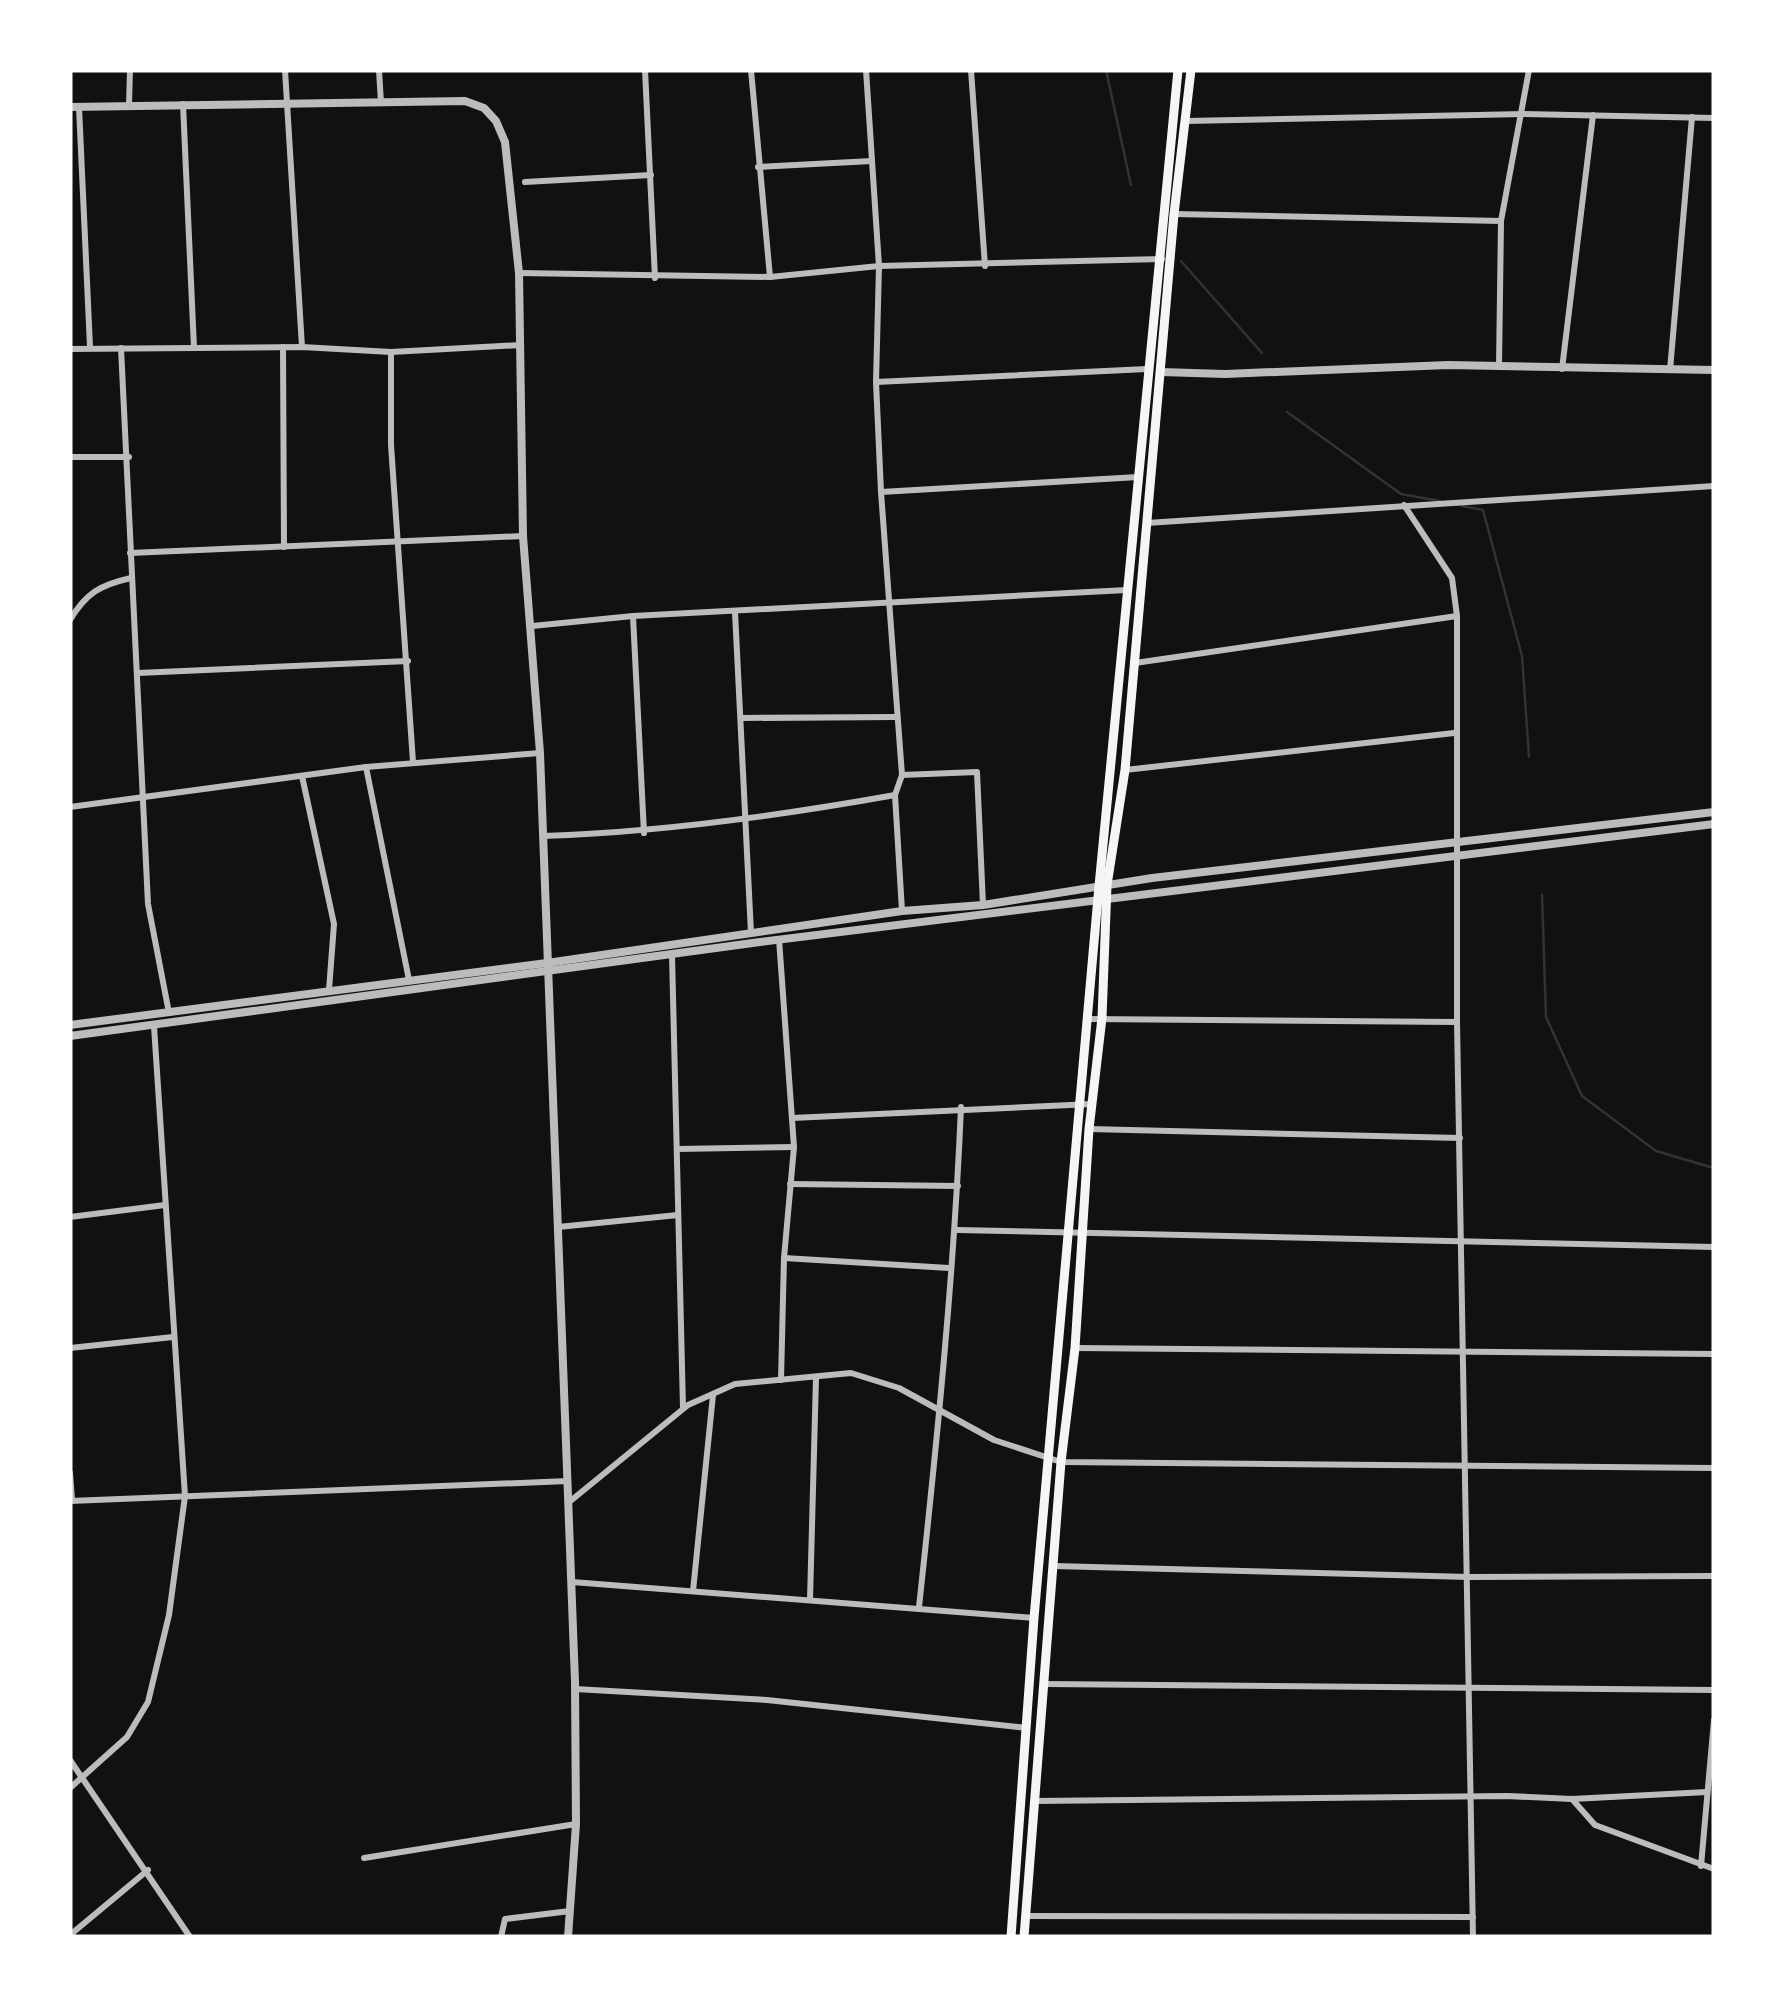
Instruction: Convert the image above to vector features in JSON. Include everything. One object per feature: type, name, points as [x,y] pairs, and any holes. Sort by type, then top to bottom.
[{"type":"main road","points":[[1024,1937],[1061,1462],[1074,1348],[1080,1103],[1178,70]]},
{"type":"main road","points":[[1103,885],[1125,770],[1174,214],[1191,70]]},
{"type":"main road","points":[[1011,1937],[1048,1458],[1102,1018],[1102,898]]},
{"type":"street","points":[[130,70],[130,105]]},
{"type":"street","points":[[285,70],[302,347]]},
{"type":"street","points":[[379,70],[381,102]]},
{"type":"street","points":[[645,70],[655,278]]},
{"type":"street","points":[[751,70],[770,277]]},
{"type":"street","points":[[866,70],[879,266],[876,382],[881,492],[902,775],[895,795],[902,910]]},
{"type":"street","points":[[971,70],[984,266]]},
{"type":"street","points":[[1499,367],[1501,220],[1524,114],[1529,70]]},
{"type":"street","points":[[90,346],[75,107],[465,102],[484,108],[496,121],[505,142],[518,273],[524,536],[540,753],[575,1689],[576,1824],[568,1937]]},
{"type":"street","points":[[182,104],[194,348]]},
{"type":"street","points":[[1186,121],[1524,114],[1714,118]]},
{"type":"street","points":[[1562,369],[1592,115]]},
{"type":"street","points":[[1670,370],[1692,117]]},
{"type":"street","points":[[758,167],[872,161]]},
{"type":"street","points":[[524,182],[650,175]]},
{"type":"street","points":[[1174,214],[1501,220]]},
{"type":"street","points":[[518,273],[770,277],[879,266],[1171,259]]},
{"type":"street","points":[[70,349],[302,347],[391,352],[521,346]]},
{"type":"street","points":[[283,347],[284,547]]},
{"type":"street","points":[[121,348],[148,904],[168,1013]]},
{"type":"street","points":[[391,352],[391,445],[413,762]]},
{"type":"street","points":[[1161,372],[1224,374],[1334,366],[1714,370]]},
{"type":"street","points":[[876,382],[1147,369]]},
{"type":"street","points":[[70,457],[128,457]]},
{"type":"street","points":[[881,492],[1138,477]]},
{"type":"street","points":[[1147,523],[1714,486]]},
{"type":"street","points":[[1404,505],[1452,578],[1457,616],[1457,1022],[1475,1937]]},
{"type":"street","points":[[130,553],[524,536]]},
{"type":"street","points":[[70,620],[82,599],[101,585],[130,578]]},
{"type":"street","points":[[532,626],[634,616],[889,606],[1127,590]]},
{"type":"street","points":[[734,612],[743,718],[750,934]]},
{"type":"street","points":[[634,616],[644,833]]},
{"type":"street","points":[[1135,663],[1457,616]]},
{"type":"street","points":[[138,673],[408,661]]},
{"type":"street","points":[[743,718],[895,717]]},
{"type":"street","points":[[1125,770],[1454,733]]},
{"type":"street","points":[[70,807],[366,767],[540,753]]},
{"type":"street","points":[[366,767],[408,980]]},
{"type":"street","points":[[902,775],[977,772],[983,905]]},
{"type":"street","points":[[302,775],[334,924],[334,966],[329,990]]},
{"type":"street","points":[[543,836],[644,833],[745,821],[895,795]]},
{"type":"street","points":[[70,1025],[548,963],[902,910],[983,905],[1103,885],[1714,812]]},
{"type":"street","points":[[70,1036],[548,974],[780,939],[1714,824]]},
{"type":"street","points":[[780,939],[794,1147],[784,1258],[781,1380]]},
{"type":"street","points":[[672,955],[683,1408]]},
{"type":"street","points":[[1088,1019],[1457,1022]]},
{"type":"street","points":[[70,1788],[127,1737],[148,1702],[169,1615],[186,1496],[154,1026]]},
{"type":"street","points":[[792,1118],[961,1107],[1092,1104]]},
{"type":"street","points":[[919,1607],[940,1410],[949,1268],[957,1230],[961,1107]]},
{"type":"street","points":[[1088,1129],[1460,1138]]},
{"type":"street","points":[[677,1149],[794,1147]]},
{"type":"street","points":[[790,1184],[958,1186]]},
{"type":"street","points":[[70,1217],[165,1206]]},
{"type":"street","points":[[558,1227],[678,1215]]},
{"type":"street","points":[[957,1230],[1714,1247]]},
{"type":"street","points":[[784,1258],[949,1268]]},
{"type":"street","points":[[70,1348],[173,1336]]},
{"type":"street","points":[[1074,1348],[1714,1354]]},
{"type":"street","points":[[568,1503],[683,1408],[713,1394],[735,1384],[851,1373],[898,1388],[994,1440],[1061,1462],[1714,1468]]},
{"type":"street","points":[[810,1600],[816,1378]]},
{"type":"street","points":[[692,1590],[713,1394]]},
{"type":"street","points":[[70,1472],[71,1500],[568,1481]]},
{"type":"street","points":[[1054,1566],[1469,1577],[1714,1576]]},
{"type":"street","points":[[572,1582],[1034,1618]]},
{"type":"street","points":[[1043,1684],[1714,1690]]},
{"type":"street","points":[[575,1689],[766,1700],[1028,1728]]},
{"type":"street","points":[[1700,1866],[1714,1720]]},
{"type":"street","points":[[70,1760],[190,1937]]},
{"type":"street","points":[[1035,1802],[1572,1799],[1707,1792]]},
{"type":"street","points":[[1572,1799],[1595,1824],[1714,1869]]},
{"type":"street","points":[[364,1858],[576,1824]]},
{"type":"street","points":[[70,1935],[148,1870]]},
{"type":"street","points":[[501,1937],[504,1918],[570,1911]]},
{"type":"street","points":[[1026,1916],[1473,1917]]},
{"type":"waterway","points":[[1106,70],[1131,185]]},
{"type":"waterway","points":[[1181,261],[1262,353]]},
{"type":"waterway","points":[[1287,412],[1401,494],[1440,501]]},
{"type":"waterway","points":[[1462,506],[1483,510],[1522,656],[1529,757]]},
{"type":"waterway","points":[[1542,895],[1546,1017],[1582,1096],[1656,1151],[1714,1168]]}]
